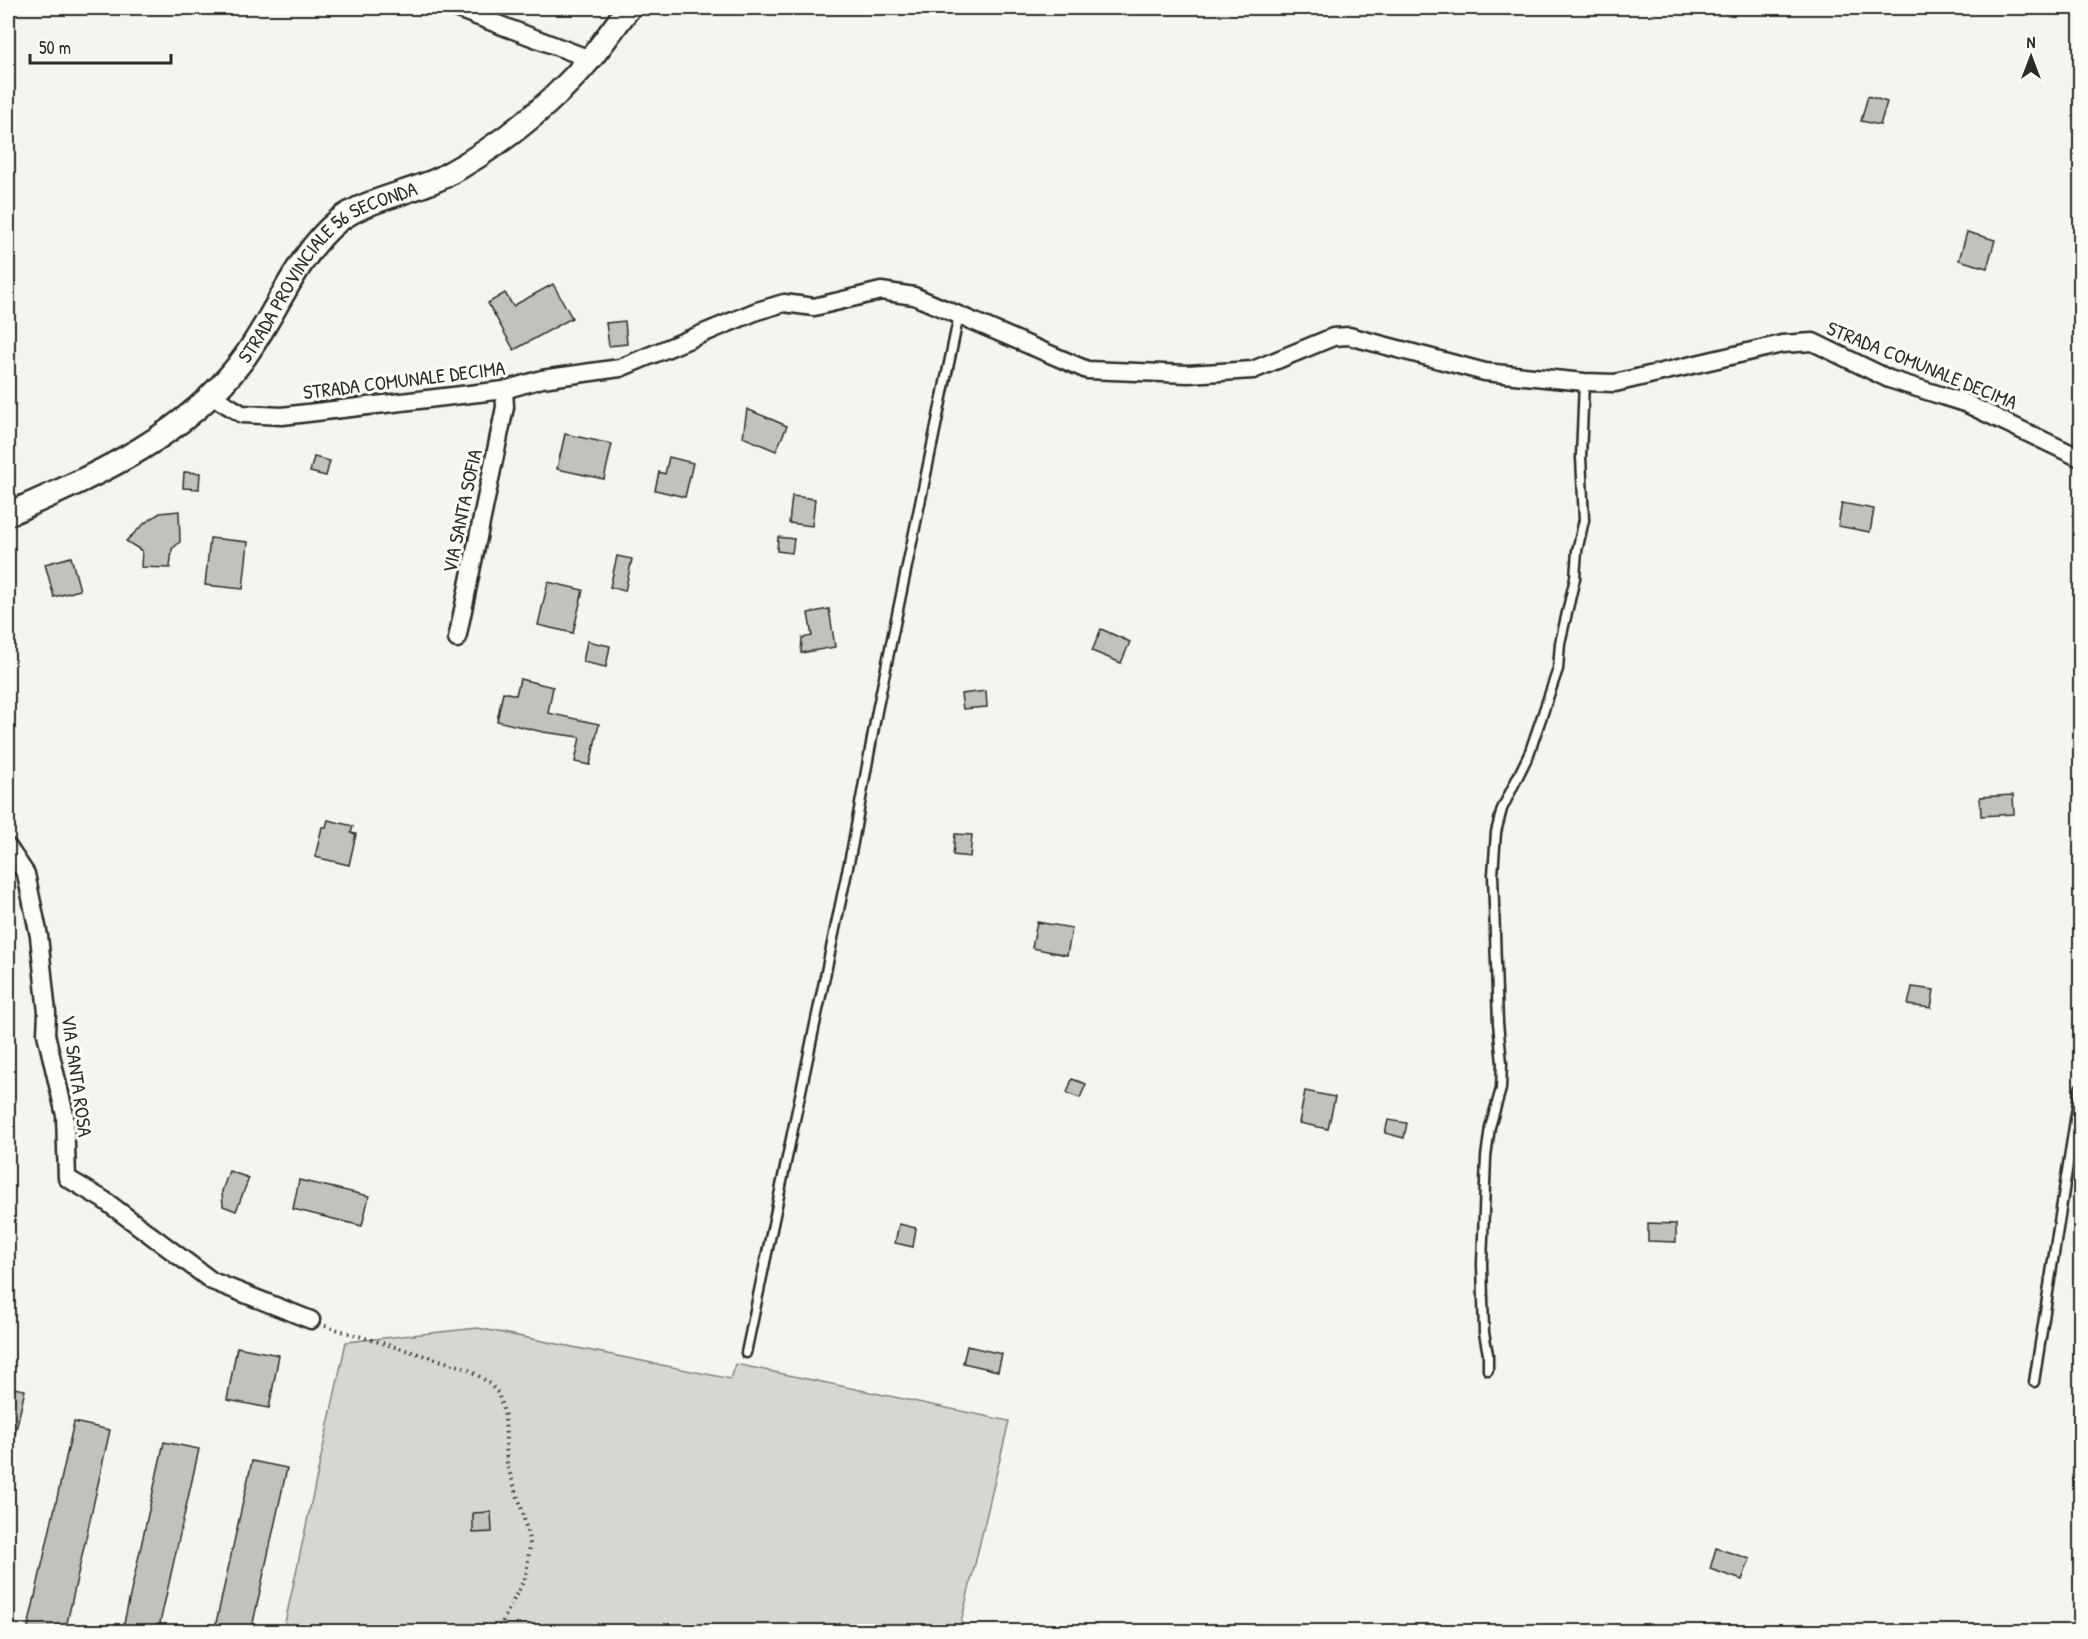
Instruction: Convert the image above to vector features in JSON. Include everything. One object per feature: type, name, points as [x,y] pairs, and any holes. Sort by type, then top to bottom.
[{"type":"street","points":[[454,8],[590,59]]},
{"type":"street","name":"STRADA PROVINCIALE 56 SECONDA","points":[[8,514],[99,473],[146,447],[212,396],[260,335],[306,257],[323,234],[341,219],[371,204],[440,178],[476,158],[516,130],[590,59],[629,8]]},
{"type":"street","name":"STRADA COMUNALE DECIMA","points":[[212,396],[242,414],[282,416],[504,390],[542,379],[620,368],[758,311],[784,303],[814,307],[881,291],[914,296],[1087,370],[1188,374],[1253,370],[1333,337],[1348,336],[1485,372],[1615,383],[1782,344],[1812,342],[1889,379],[1965,403],[2080,458]]},
{"type":"street","name":"VIA SANTA SOFIA","points":[[458,639],[505,407],[504,390]]},
{"type":"street","name":"VIA SANTA ROSA","points":[[8,847],[26,874],[39,936],[47,1013],[46,1034],[65,1115],[67,1178],[104,1200],[212,1281],[311,1320]]},
{"type":"lane","points":[[746,1353],[852,848],[877,711],[959,314]]},
{"type":"lane","points":[[1488,1370],[1484,1333],[1482,1264],[1486,1157],[1490,1127],[1501,1089],[1502,1063],[1498,1023],[1493,875],[1496,832],[1502,809],[1529,754],[1558,669],[1560,643],[1575,578],[1577,551],[1584,520],[1581,457],[1584,382]]},
{"type":"lane","points":[[2034,1382],[2080,1088]]},
{"type":"path","points":[[311,1320],[333,1329],[466,1368],[488,1382],[498,1393],[505,1416],[507,1465],[521,1506],[530,1544],[526,1576],[497,1632]]},
{"type":"shaded area","points":[[478,1328],[731,1379],[736,1364],[1009,1421],[959,1631],[283,1632],[346,1342]]},
{"type":"building","points":[[1868,96],[1887,102],[1880,125],[1861,121]]},
{"type":"building","points":[[1967,232],[1995,240],[1987,268],[1959,260]]},
{"type":"building","points":[[553,284],[572,318],[514,350],[488,303],[505,293],[513,306]]},
{"type":"building","points":[[625,321],[627,344],[609,346],[606,323]]},
{"type":"building","points":[[747,409],[787,426],[776,451],[743,437]]},
{"type":"building","points":[[565,434],[612,444],[604,479],[557,469]]},
{"type":"building","points":[[314,457],[330,461],[326,476],[310,472]]},
{"type":"building","points":[[669,457],[693,463],[685,497],[655,490],[659,472],[665,474]]},
{"type":"building","points":[[184,472],[200,473],[199,489],[183,488]]},
{"type":"building","points":[[792,496],[815,499],[812,526],[789,523]]},
{"type":"building","points":[[1842,503],[1874,509],[1870,532],[1838,526]]},
{"type":"building","points":[[179,511],[180,542],[172,549],[170,568],[141,567],[142,551],[126,541],[146,522],[160,513]]},
{"type":"building","points":[[778,537],[794,539],[792,553],[777,551]]},
{"type":"building","points":[[210,538],[248,542],[243,589],[205,585]]},
{"type":"building","points":[[617,556],[632,559],[625,591],[610,587]]},
{"type":"building","points":[[71,557],[80,590],[54,597],[45,564]]},
{"type":"building","points":[[548,582],[583,590],[573,633],[538,625]]},
{"type":"building","points":[[829,609],[835,647],[801,653],[802,638],[812,636],[808,613]]},
{"type":"building","points":[[1101,629],[1130,642],[1121,663],[1092,651]]},
{"type":"building","points":[[587,641],[610,646],[606,667],[583,662]]},
{"type":"building","points":[[520,679],[553,687],[548,713],[599,724],[590,765],[575,762],[580,737],[543,732],[497,721],[503,692],[516,695]]},
{"type":"building","points":[[986,691],[987,707],[963,709],[961,694]]},
{"type":"building","points":[[2013,795],[2014,814],[1981,816],[1980,797]]},
{"type":"building","points":[[328,820],[353,826],[351,833],[356,834],[349,865],[315,857],[322,827],[326,827]]},
{"type":"building","points":[[955,834],[972,835],[970,857],[953,855]]},
{"type":"building","points":[[1037,922],[1072,928],[1067,955],[1032,948]]},
{"type":"building","points":[[1912,987],[1934,990],[1931,1008],[1908,1005]]},
{"type":"building","points":[[1072,1079],[1086,1084],[1080,1098],[1067,1093]]},
{"type":"building","points":[[1305,1091],[1335,1097],[1328,1129],[1299,1123]]},
{"type":"building","points":[[1388,1120],[1407,1123],[1404,1138],[1385,1133]]},
{"type":"building","points":[[229,1171],[249,1178],[236,1211],[223,1206],[222,1191]]},
{"type":"building","points":[[299,1180],[369,1196],[362,1226],[293,1209]]},
{"type":"building","points":[[1648,1223],[1676,1224],[1676,1242],[1648,1241]]},
{"type":"building","points":[[899,1224],[916,1228],[913,1247],[895,1243]]},
{"type":"building","points":[[967,1346],[1002,1354],[998,1371],[963,1363]]},
{"type":"building","points":[[237,1347],[279,1355],[269,1408],[227,1400]]},
{"type":"building","points":[[8,1387],[25,1390],[14,1439],[8,1438]]},
{"type":"building","points":[[74,1422],[110,1430],[65,1632],[27,1632]]},
{"type":"building","points":[[164,1442],[199,1449],[158,1632],[122,1632]]},
{"type":"building","points":[[252,1461],[287,1468],[251,1632],[214,1632]]},
{"type":"building","points":[[491,1512],[492,1532],[473,1533],[473,1513]]},
{"type":"building","points":[[1716,1548],[1750,1559],[1742,1580],[1710,1569]]}]
